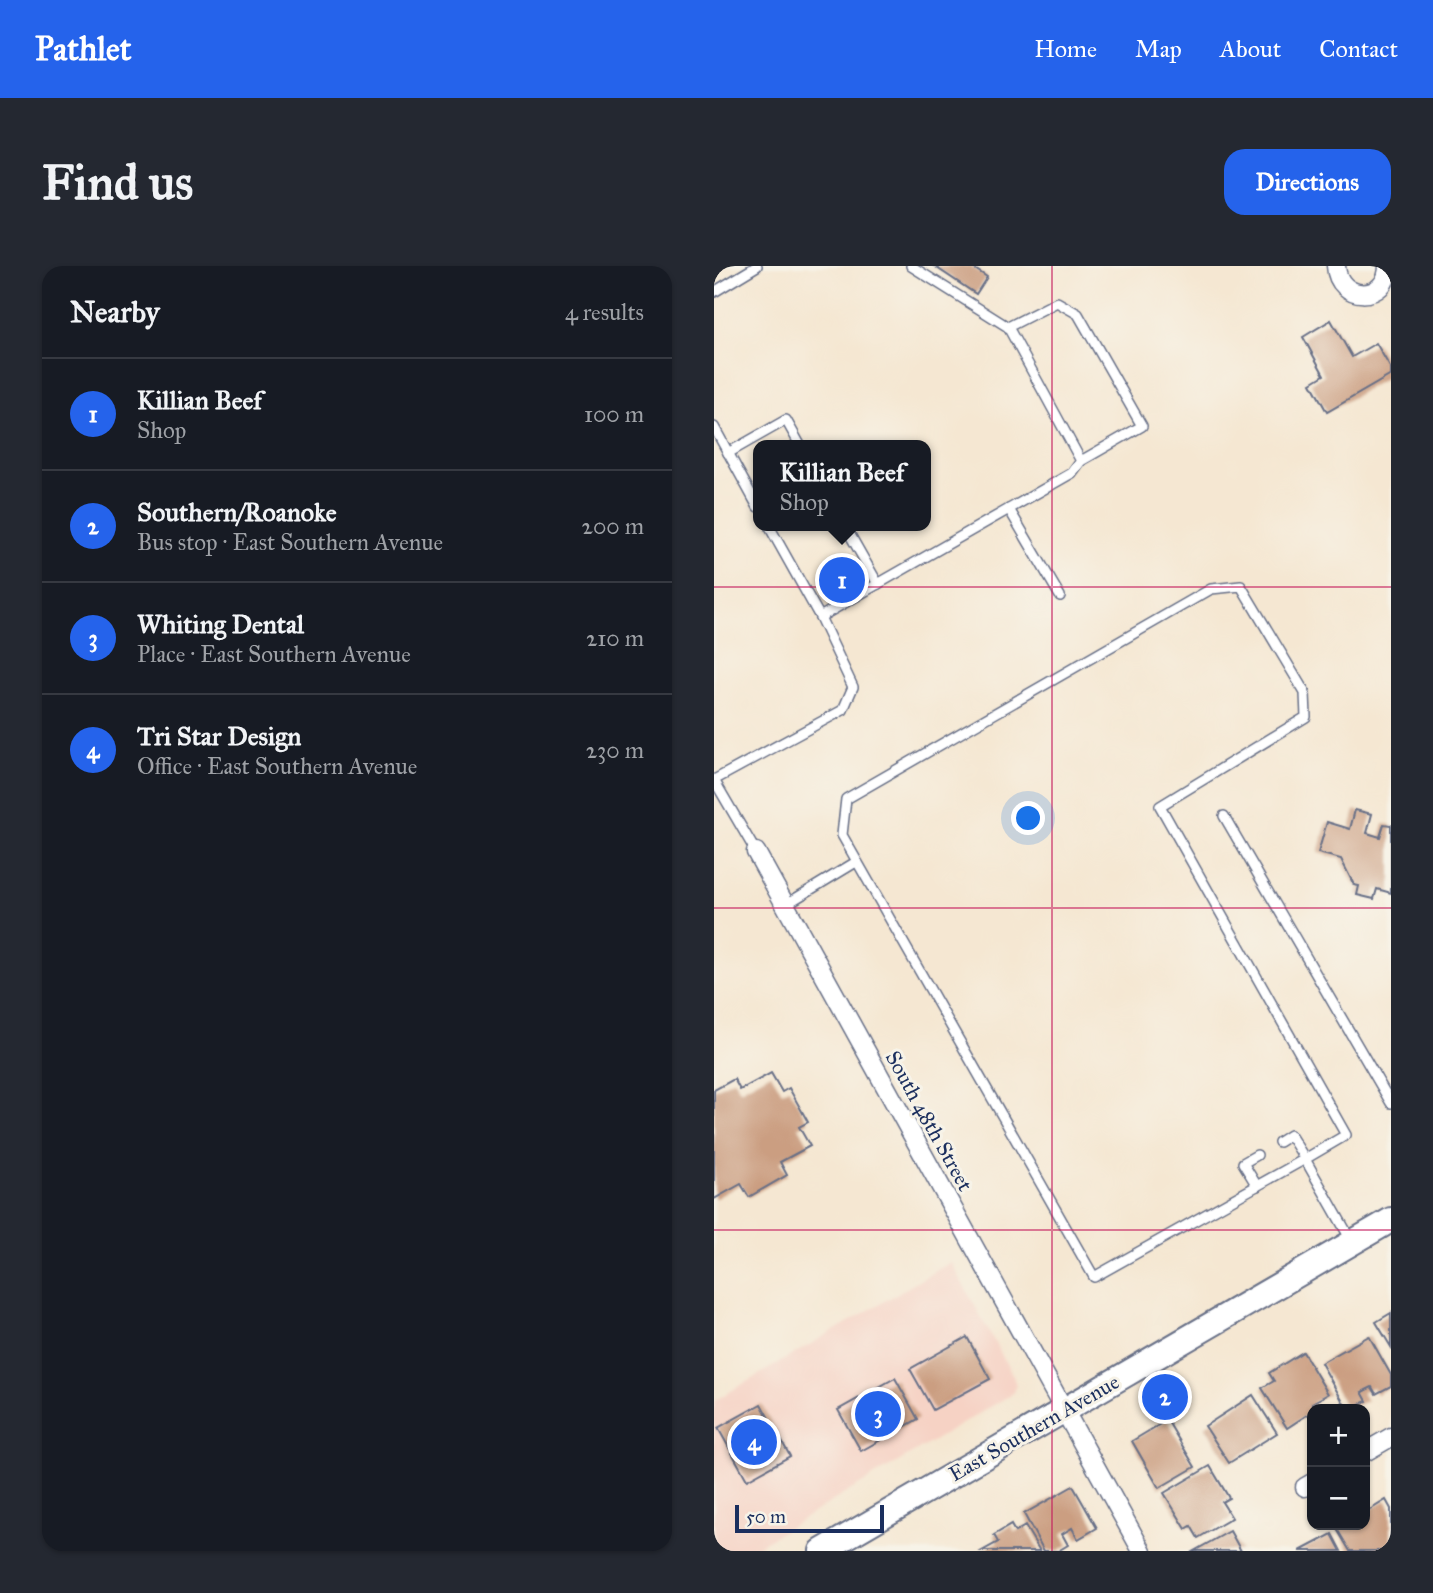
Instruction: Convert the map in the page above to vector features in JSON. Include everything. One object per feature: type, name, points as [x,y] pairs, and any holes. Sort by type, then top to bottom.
[{"type":"main road","name":"East Southern Avenue","points":[[822,1551],[1391,1220]]},
{"type":"street","points":[[1336,266],[1337,274],[1346,289],[1363,295],[1380,288],[1388,273],[1388,266]]},
{"type":"street","name":"South 48th Street","points":[[756,852],[1141,1550]]},
{"type":"street","points":[[1370,1449],[1391,1437]]},
{"type":"lane","points":[[714,292],[757,266]]},
{"type":"lane","points":[[911,266],[1008,327],[1081,461]]},
{"type":"lane","points":[[820,617],[1072,473],[1081,461],[1142,426],[1078,314],[1057,302],[1008,327]]},
{"type":"lane","points":[[728,453],[786,420],[797,440]]},
{"type":"lane","points":[[714,427],[753,498]]},
{"type":"lane","points":[[1009,509],[1060,596]]},
{"type":"lane","points":[[756,852],[714,780],[842,710],[853,687],[820,617],[772,531]]},
{"type":"lane","points":[[848,531],[878,584]]},
{"type":"lane","points":[[1241,586],[1305,692],[1306,717],[1160,806],[1346,1135],[1305,1159],[1094,1277],[856,862],[842,835],[846,799],[1211,589],[1241,586]]},
{"type":"lane","points":[[1224,816],[1391,1102]]},
{"type":"lane","points":[[785,905],[856,862]]},
{"type":"lane","points":[[1279,1142],[1290,1135],[1352,1241]]},
{"type":"lane","points":[[1257,1155],[1243,1163],[1257,1186]]},
{"type":"shaded area","points":[[951,1262],[1013,1376],[1016,1385],[1012,1394],[749,1551],[714,1551],[714,1401]]},
{"type":"building","points":[[934,266],[970,266],[987,277],[976,294]]},
{"type":"building","points":[[1331,320],[1352,357],[1376,343],[1391,369],[1391,375],[1327,412],[1311,383],[1324,375],[1303,337]]},
{"type":"building","points":[[1355,810],[1372,814],[1367,833],[1380,837],[1384,824],[1391,825],[1391,893],[1377,889],[1374,899],[1357,895],[1359,886],[1354,885],[1341,859],[1318,853],[1327,822],[1350,829]]},
{"type":"building","points":[[771,1073],[782,1092],[789,1088],[808,1122],[799,1127],[810,1146],[780,1162],[787,1175],[749,1197],[741,1184],[714,1199],[714,1090],[734,1079],[740,1090]]},
{"type":"building","points":[[1391,1313],[1391,1347],[1376,1322]]},
{"type":"building","points":[[1369,1336],[1391,1375],[1391,1386],[1376,1394],[1372,1387],[1362,1392],[1367,1401],[1344,1404],[1321,1363]]},
{"type":"building","points":[[967,1337],[990,1379],[933,1410],[910,1369]]},
{"type":"building","points":[[1303,1352],[1328,1394],[1313,1404],[1307,1404],[1307,1415],[1287,1428],[1262,1388],[1274,1381],[1269,1373]]},
{"type":"building","points":[[895,1378],[918,1419],[861,1451],[838,1410]]},
{"type":"building","points":[[1172,1391],[1176,1397],[1162,1405],[1158,1399]]},
{"type":"building","points":[[1253,1395],[1277,1433],[1229,1463],[1205,1426]]},
{"type":"building","points":[[761,1404],[790,1456],[747,1480],[718,1428]]},
{"type":"building","points":[[1167,1420],[1195,1467],[1159,1488],[1132,1441]]},
{"type":"building","points":[[1210,1466],[1229,1498],[1222,1502],[1232,1518],[1198,1538],[1191,1526],[1186,1529],[1164,1493]]},
{"type":"building","points":[[1073,1486],[1097,1528],[1078,1539],[1072,1528],[1062,1534],[1068,1545],[1058,1551],[1044,1551],[1024,1514]]},
{"type":"building","points":[[1386,1500],[1391,1509],[1391,1551],[1350,1551],[1338,1530],[1370,1530],[1370,1510]]},
{"type":"building","points":[[1011,1525],[1015,1532],[1025,1526],[1040,1551],[982,1551],[998,1542],[994,1535]]},
{"type":"building","points":[[1230,1531],[1241,1551],[1194,1551]]},
{"type":"building","points":[[1332,1534],[1341,1551],[1300,1551]]},
{"type":"place","name":"Killian Beef","points":[[842,580]]},
{"type":"place","name":"Southern/Roanoke","points":[[1165,1397]]},
{"type":"place","name":"Whiting Dental","points":[[878,1414]]},
{"type":"place","name":"Tri Star Design","points":[[754,1442]]}]
